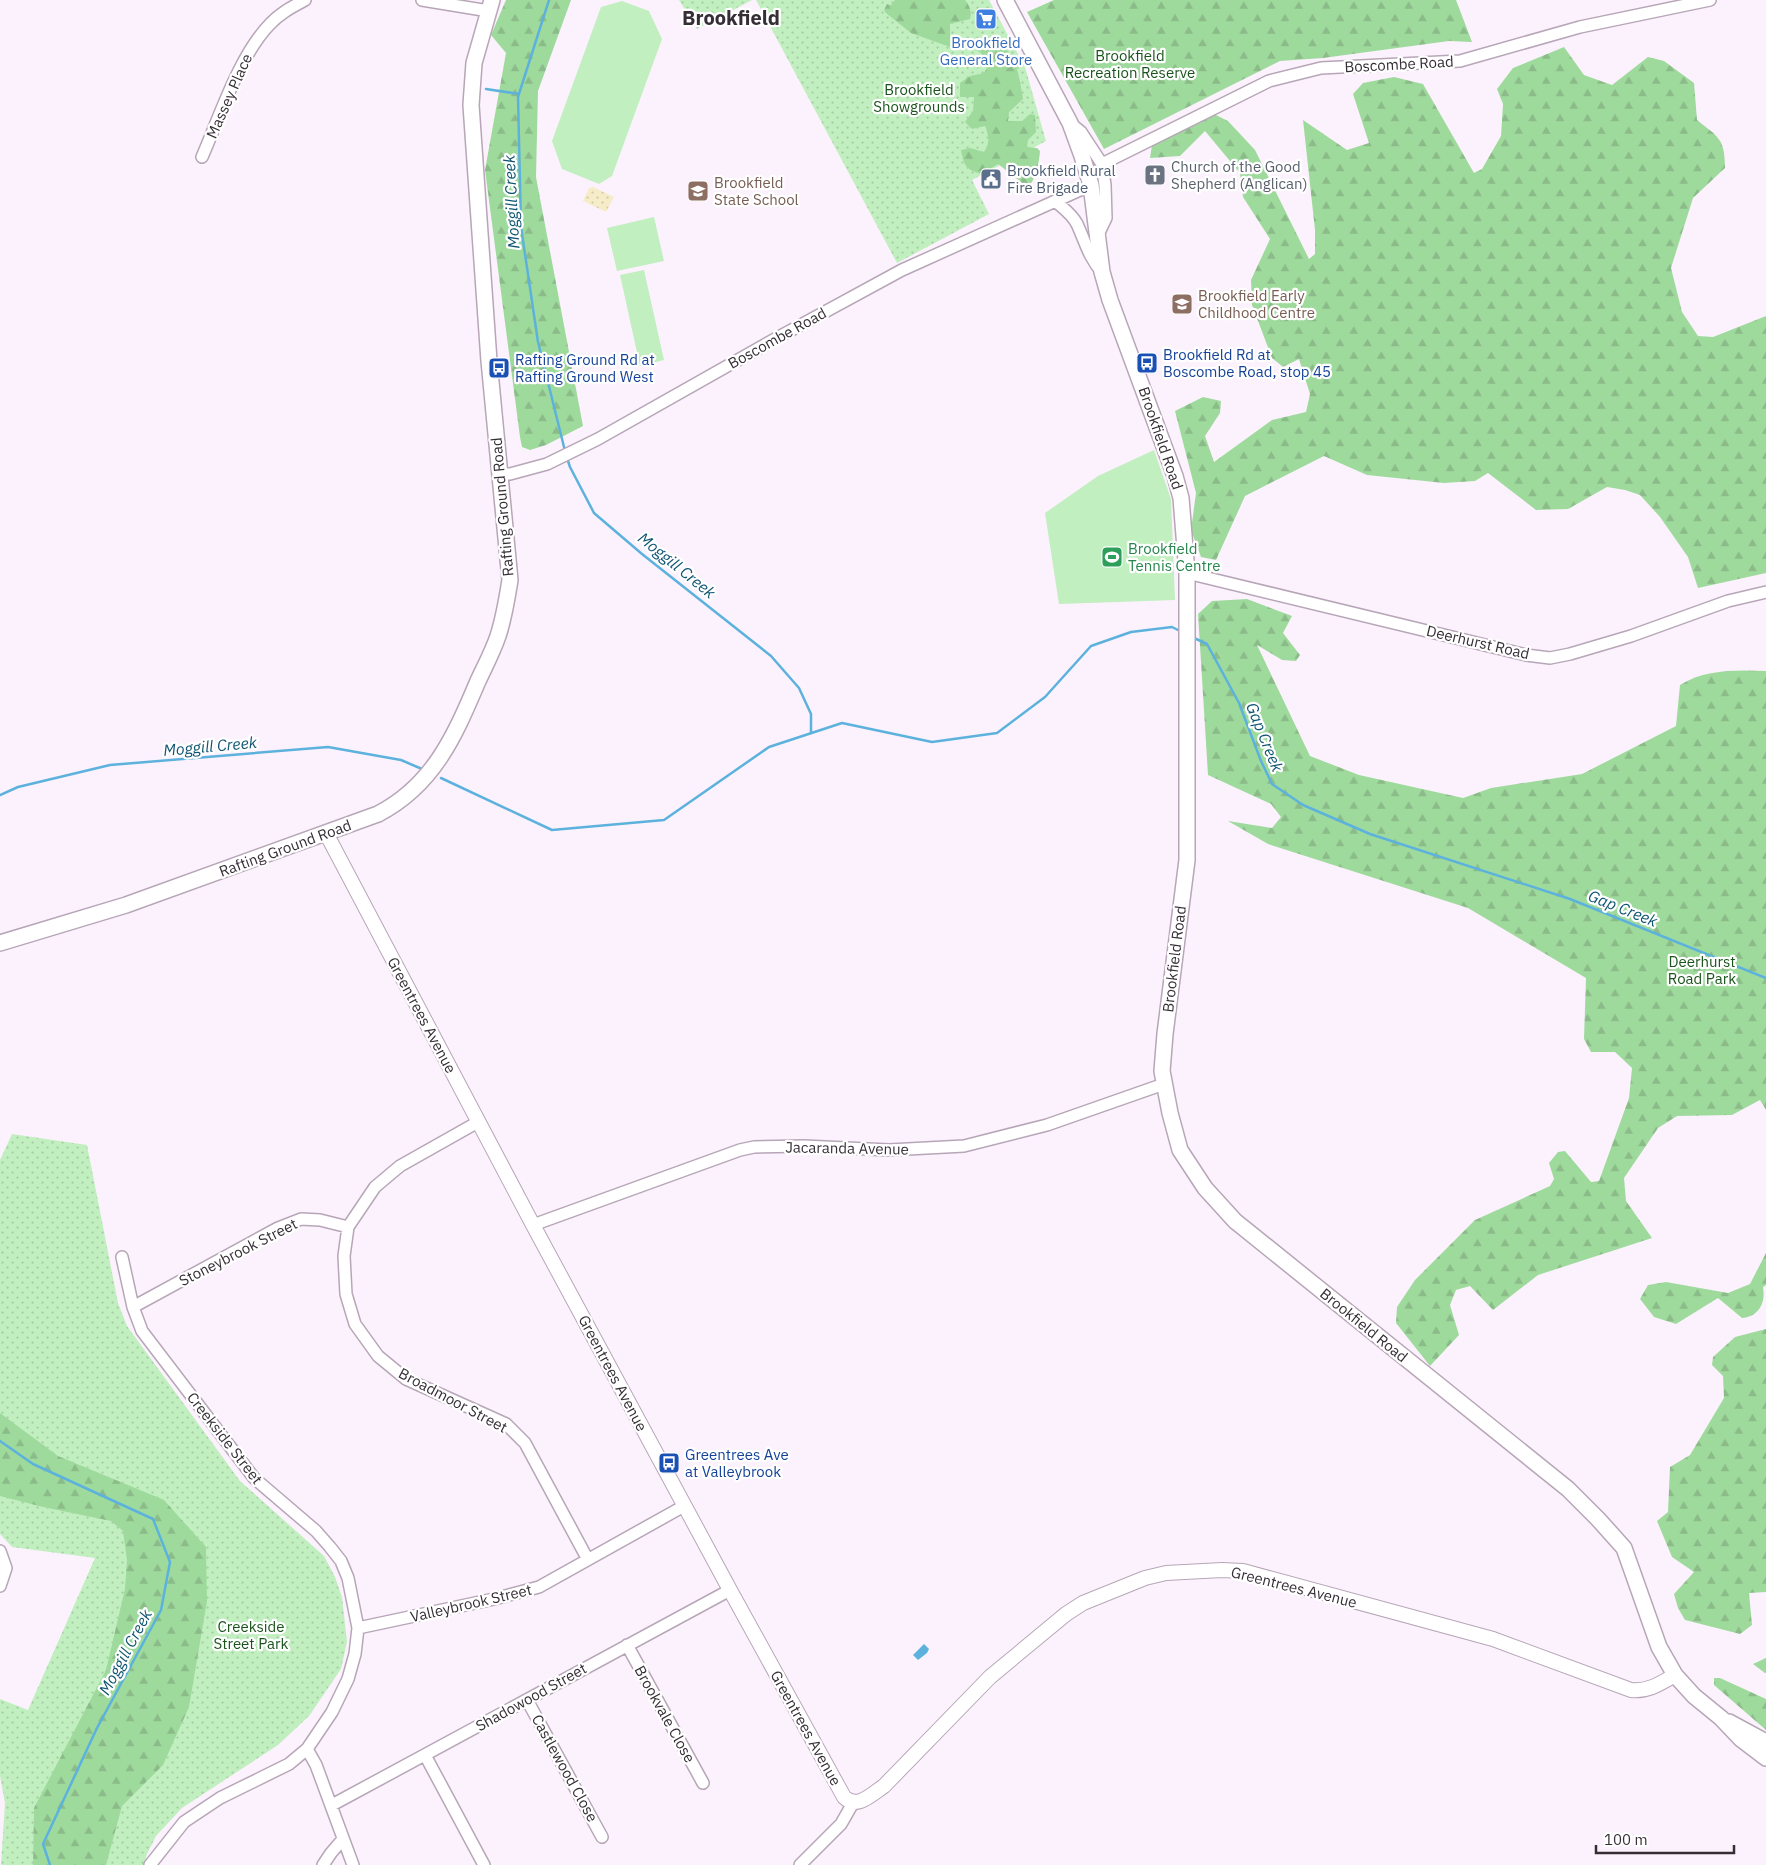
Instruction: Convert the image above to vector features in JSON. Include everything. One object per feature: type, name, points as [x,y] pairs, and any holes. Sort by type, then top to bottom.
[{"type":"main road","name":"Brookfield Road","points":[[1005,0],[1070,123],[1091,185],[1096,237],[1102,272],[1110,300],[1175,476],[1181,498],[1187,573],[1187,860],[1164,1034],[1162,1065],[1164,1084],[1180,1150],[1205,1188],[1235,1222],[1568,1489],[1598,1519],[1624,1548],[1659,1647],[1675,1675],[1694,1696],[1721,1718],[1741,1740],[1766,1758]]},
{"type":"main road","name":"Rafting Ground Road","points":[[0,942],[111,910],[378,814],[408,794],[445,753],[461,722],[498,636],[506,608],[510,580],[489,361],[471,105],[474,63],[490,6]]},
{"type":"main road","name":"Brookfield Road","points":[[1721,1718],[1766,1742]]},
{"type":"street","name":"Massey Place","points":[[202,157],[246,55],[271,23],[287,9],[305,0]]},
{"type":"street","points":[[422,0],[490,6]]},
{"type":"street","name":"Boscombe Road","points":[[1102,164],[1269,81],[1321,68],[1460,61],[1580,27],[1710,0]]},
{"type":"street","points":[[1070,123],[1081,132],[1102,164],[1106,218],[1096,237]]},
{"type":"street","name":"Boscombe Road","points":[[499,474],[510,474],[538,466],[598,439],[774,339],[902,270],[1091,185]]},
{"type":"street","points":[[1055,201],[1076,222],[1094,263],[1102,272]]},
{"type":"street","name":"Deerhurst Road","points":[[1187,573],[1516,652],[1550,658],[1631,636],[1728,601],[1766,592]]},
{"type":"street","name":"Greentrees Avenue","points":[[326,833],[478,1122],[684,1506],[844,1797],[853,1803],[865,1800],[884,1786],[990,1677],[1066,1614],[1099,1596],[1145,1578],[1166,1573],[1222,1570],[1243,1571],[1493,1639],[1631,1690],[1655,1687],[1675,1675]]},
{"type":"street","name":"Jacaranda Avenue","points":[[533,1225],[740,1150],[754,1147],[804,1146],[889,1150],[964,1146],[1047,1125],[1164,1084]]},
{"type":"street","name":"Broadmoor Street","points":[[478,1122],[400,1166],[375,1186],[348,1227],[344,1256],[346,1294],[355,1324],[378,1356],[406,1378],[506,1424],[525,1443],[587,1558]]},
{"type":"street","name":"Stoneybrook Street","points":[[133,1307],[278,1228],[301,1219],[320,1220],[348,1227]]},
{"type":"street","name":"Creekside Street","points":[[122,1257],[133,1307],[142,1330],[254,1478],[316,1532],[341,1561],[348,1578],[358,1628],[356,1654],[348,1679],[332,1712],[307,1750],[289,1764],[220,1798],[184,1822],[150,1865]]},
{"type":"street","name":"Valleybrook Street","points":[[358,1628],[494,1599],[538,1587],[587,1558],[684,1506]]},
{"type":"street","points":[[0,1551],[6,1568],[0,1586]]},
{"type":"street","name":"Shadowood Street","points":[[332,1805],[730,1590]]},
{"type":"street","name":"Brookvale Close","points":[[627,1645],[703,1783]]},
{"type":"street","name":"Castlewood Close","points":[[527,1700],[602,1837]]},
{"type":"street","points":[[307,1750],[316,1764],[353,1865]]},
{"type":"street","points":[[425,1755],[484,1865]]},
{"type":"street","points":[[800,1865],[842,1824],[853,1803]]},
{"type":"street","points":[[323,1865],[343,1839]]},
{"type":"green space","points":[[506,0],[571,0],[538,91],[536,177],[583,426],[546,445],[530,450],[522,447],[520,437],[485,170],[506,53],[491,35]]},
{"type":"green space","points":[[679,0],[752,0],[697,29]]},
{"type":"green space","name":"Brookfield Showgrounds","points":[[756,0],[989,0],[1025,67],[1046,141],[972,180],[989,214],[897,263]]},
{"type":"green space","points":[[895,0],[965,0],[970,9],[970,19],[950,24],[950,47],[911,33],[886,13],[884,10],[887,4],[891,5]]},
{"type":"green space","name":"Brookfield Recreation Reserve","points":[[1054,0],[1456,0],[1472,42],[1449,41],[1323,58],[1280,61],[1104,149],[1027,12]]},
{"type":"green space","points":[[622,1],[649,11],[662,39],[612,176],[599,184],[562,169],[552,141],[601,7]]},
{"type":"green space","points":[[997,42],[1004,47],[1013,60],[1019,75],[1023,99],[1009,112],[1008,121],[1022,121],[1030,114],[1035,115],[1036,132],[1028,140],[1027,147],[1037,148],[1040,151],[1040,156],[1035,176],[1027,189],[998,164],[982,174],[972,171],[965,164],[962,155],[961,150],[970,148],[984,152],[988,139],[985,126],[972,129],[965,122],[973,111],[974,97],[960,97],[960,83],[970,76],[984,73],[989,64],[981,53],[976,50],[977,48]]},
{"type":"green space","points":[[1564,47],[1584,75],[1612,85],[1648,57],[1664,61],[1694,83],[1697,120],[1715,135],[1722,144],[1725,168],[1693,198],[1671,268],[1682,312],[1698,336],[1713,337],[1766,316],[1766,573],[1698,588],[1688,557],[1660,517],[1640,495],[1625,490],[1607,487],[1568,509],[1536,510],[1488,473],[1475,481],[1444,483],[1367,475],[1324,456],[1245,496],[1216,560],[1201,557],[1191,530],[1196,493],[1175,411],[1203,397],[1221,401],[1220,413],[1205,436],[1214,462],[1272,420],[1306,412],[1310,394],[1299,359],[1283,367],[1272,358],[1252,305],[1251,280],[1270,239],[1243,197],[1240,173],[1205,131],[1180,156],[1150,158],[1152,145],[1214,114],[1228,121],[1255,150],[1309,259],[1315,254],[1315,230],[1303,120],[1347,150],[1369,143],[1353,94],[1363,83],[1394,77],[1423,84],[1474,173],[1482,169],[1501,136],[1503,104],[1497,89],[1513,68]]},
{"type":"green space","points":[[654,217],[664,261],[617,271],[607,228]]},
{"type":"green space","points":[[644,270],[664,360],[640,366],[620,275]]},
{"type":"green space","name":"Brookfield Tennis Centre","points":[[1154,450],[1171,499],[1175,600],[1059,604],[1045,513],[1098,476]]},
{"type":"green space","name":"Deerhurst Road Park","points":[[1247,599],[1292,616],[1283,633],[1300,655],[1296,661],[1282,660],[1257,645],[1310,756],[1359,775],[1463,798],[1491,788],[1582,774],[1676,726],[1680,685],[1711,673],[1766,671],[1766,1110],[1760,1100],[1732,1115],[1677,1116],[1658,1128],[1624,1178],[1626,1201],[1652,1238],[1538,1275],[1493,1310],[1470,1286],[1456,1290],[1450,1305],[1459,1335],[1430,1366],[1396,1323],[1397,1307],[1415,1280],[1475,1220],[1550,1186],[1554,1179],[1549,1163],[1558,1152],[1565,1151],[1591,1182],[1599,1181],[1629,1098],[1632,1068],[1615,1052],[1591,1052],[1584,1039],[1586,978],[1468,908],[1268,844],[1228,821],[1272,828],[1281,817],[1271,804],[1208,775],[1198,614],[1212,601]]},
{"type":"green space","name":"Creekside Street Park","points":[[12,1134],[87,1145],[118,1303],[127,1326],[240,1481],[324,1556],[335,1577],[342,1597],[347,1642],[341,1669],[309,1716],[278,1745],[182,1808],[156,1836],[144,1865],[1,1865],[5,1803],[0,1776],[0,1699],[28,1710],[95,1558],[12,1547],[0,1534],[0,1160]]},
{"type":"green space","points":[[1766,1253],[1766,1285],[1763,1287],[1762,1304],[1756,1312],[1748,1317],[1742,1318],[1718,1298],[1676,1324],[1654,1317],[1640,1299],[1648,1285],[1666,1282],[1728,1293],[1750,1284]]},
{"type":"green space","points":[[1766,1329],[1766,1592],[1749,1593],[1752,1625],[1740,1634],[1685,1620],[1678,1608],[1674,1594],[1694,1572],[1672,1557],[1657,1521],[1668,1512],[1670,1467],[1690,1455],[1724,1398],[1723,1376],[1712,1365],[1713,1357],[1735,1337]]},
{"type":"green space","points":[[0,1413],[58,1456],[164,1500],[206,1547],[207,1601],[189,1707],[163,1765],[122,1806],[106,1865],[33,1865],[34,1808],[106,1670],[125,1589],[127,1560],[123,1531],[111,1521],[0,1496]]},
{"type":"green space","points":[[1766,1658],[1766,1673],[1765,1673],[1753,1664]]},
{"type":"green space","points":[[1714,1678],[1720,1678],[1766,1699],[1766,1730],[1714,1685]]},
{"type":"sand","points":[[593,187],[614,197],[606,212],[583,201],[589,188]]},
{"type":"water","points":[[924,1644],[929,1649],[918,1660],[913,1655]]},
{"type":"waterway","name":"Moggill Creek","points":[[549,0],[518,97],[521,227],[538,342],[565,451]]},
{"type":"waterway","points":[[486,89],[519,94]]},
{"type":"waterway","name":"Moggill Creek","points":[[567,458],[594,513],[642,554],[771,656],[799,688],[811,714],[811,733]]},
{"type":"waterway","name":"Gap Creek","points":[[441,778],[552,830],[664,820],[769,747],[842,723],[932,742],[997,733],[1045,697],[1091,646],[1131,632],[1172,627],[1182,632]]},
{"type":"waterway","name":"Gap Creek","points":[[1192,637],[1207,644],[1239,703],[1261,761],[1272,784],[1303,805],[1370,834],[1570,899],[1766,978]]},
{"type":"waterway","name":"Moggill Creek","points":[[0,795],[18,787],[110,765],[328,747],[401,760],[422,769]]},
{"type":"waterway","name":"Moggill Creek","points":[[0,1441],[33,1464],[153,1519],[170,1562],[161,1610],[97,1728],[43,1844],[50,1865]]},
{"type":"place","name":"Brookfield General Store","points":[[986,19]]},
{"type":"place","name":"Church of the Good Shepherd (Anglican)","points":[[1155,175]]},
{"type":"place","name":"Brookfield Rural Fire Brigade","points":[[991,179]]},
{"type":"place","name":"Brookfield State School","points":[[698,191]]},
{"type":"place","name":"Brookfield Early Childhood Centre","points":[[1182,304]]},
{"type":"place","name":"Brookfield Rd at Boscombe Road, stop 45","points":[[1147,363]]},
{"type":"place","name":"Rafting Ground Rd at Rafting Ground West","points":[[499,368]]},
{"type":"place","name":"Brookfield Tennis Centre","points":[[1112,557]]},
{"type":"place","name":"Greentrees Ave at Valleybrook","points":[[669,1463]]},
{"type":"district","name":"Brookfield","points":[[731,17]]}]
